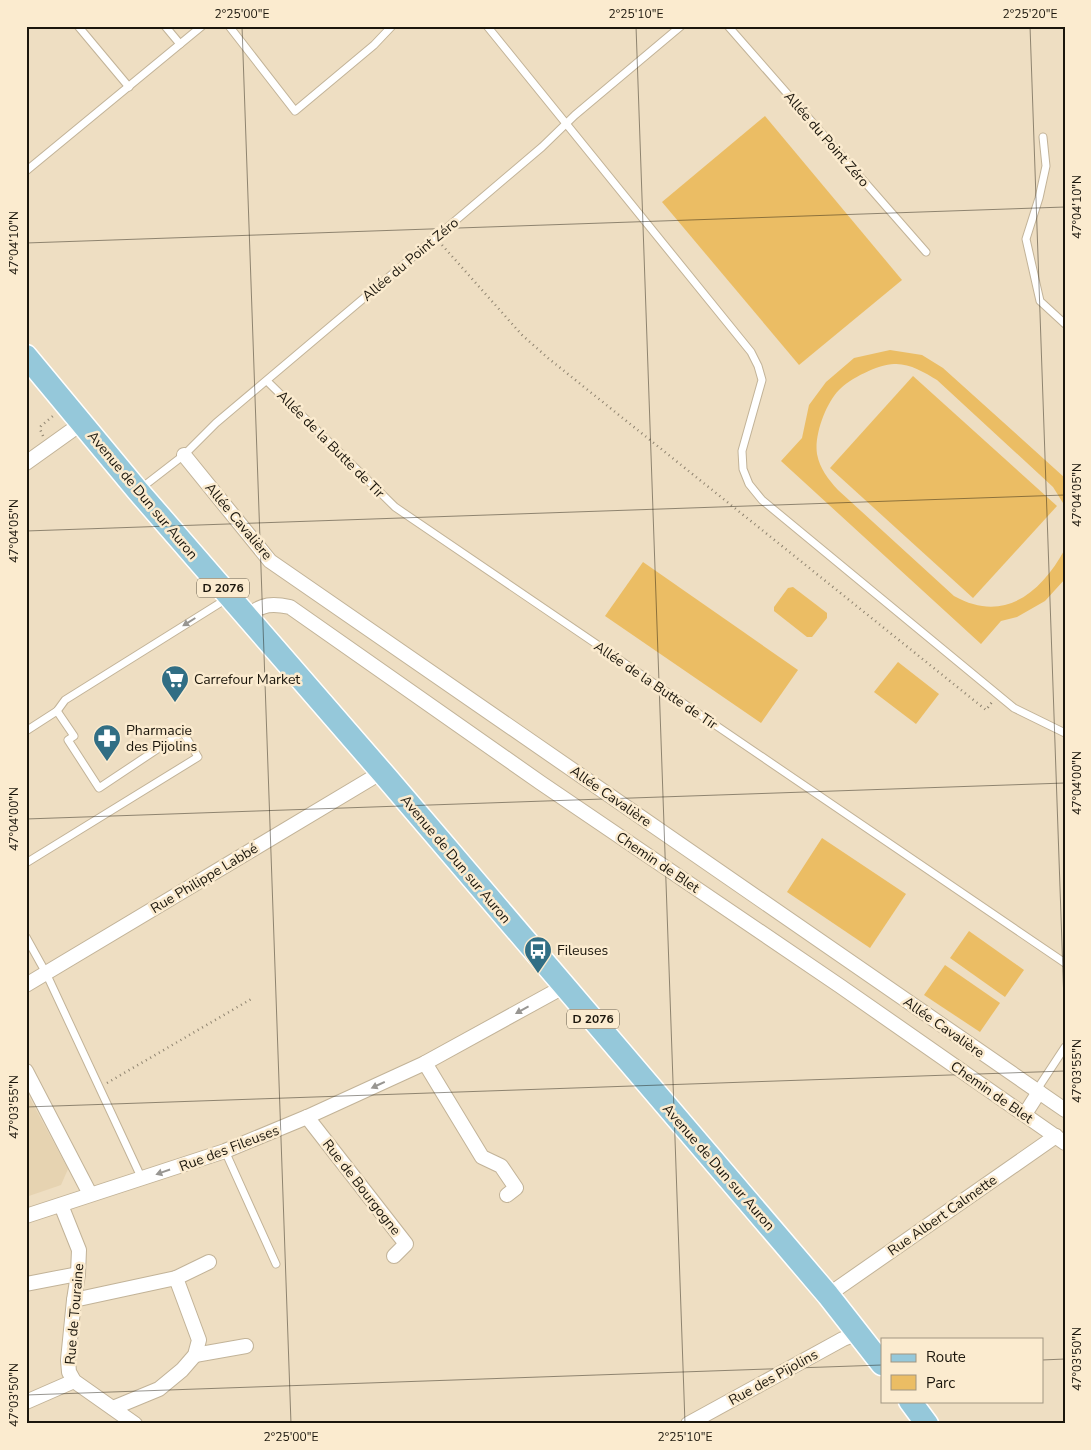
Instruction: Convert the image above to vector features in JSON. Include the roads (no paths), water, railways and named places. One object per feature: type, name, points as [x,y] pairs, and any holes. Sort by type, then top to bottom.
[{"type":"main road","name":"Avenue de Dun sur Auron","points":[[26,356],[138,491],[231,596],[828,1294],[881,1363]]},
{"type":"main road","points":[[911,1402],[927,1424]]},
{"type":"street","points":[[26,463],[82,423]]},
{"type":"street","name":"Allée Cavalière","points":[[184,455],[270,561],[1065,1110]]},
{"type":"street","name":"Chemin de Blet","points":[[248,616],[261,606],[277,604],[290,607],[1060,1139]]},
{"type":"street","name":"Rue Philippe Labbé","points":[[26,985],[382,772]]},
{"type":"street","name":"Rue des Fileuses","points":[[26,1216],[225,1151],[308,1117],[425,1063],[565,986]]},
{"type":"street","points":[[425,1063],[482,1157],[501,1166],[516,1188],[507,1195]]},
{"type":"street","points":[[26,1071],[90,1194]]},
{"type":"street","points":[[1025,1114],[1039,1092]]},
{"type":"street","name":"Rue de Bourgogne","points":[[308,1117],[406,1244],[394,1256]]},
{"type":"street","name":"Rue Albert Calmette","points":[[828,1294],[1060,1139]]},
{"type":"street","name":"Rue de Touraine","points":[[61,1205],[79,1250],[68,1360],[69,1372],[74,1381],[135,1424]]},
{"type":"street","points":[[74,1300],[176,1278],[209,1262]]},
{"type":"street","points":[[26,1284],[78,1274]]},
{"type":"street","points":[[113,1408],[158,1389],[182,1370],[195,1355],[199,1340],[176,1278]]},
{"type":"street","name":"Rue des Pijolins","points":[[688,1424],[843,1339],[858,1333]]},
{"type":"street","points":[[195,1355],[246,1346]]},
{"type":"street","points":[[26,1402],[74,1381]]},
{"type":"lane","points":[[78,26],[129,87]]},
{"type":"lane","points":[[165,26],[180,44]]},
{"type":"lane","points":[[27,168],[202,26]]},
{"type":"lane","points":[[229,26],[295,111],[374,45],[392,26]]},
{"type":"lane","points":[[487,26],[751,352],[762,380],[742,451],[743,468],[749,484],[762,500],[998,695],[1023,713],[1065,733]]},
{"type":"lane","name":"Allée du Point Zéro","points":[[138,491],[184,455],[216,423],[435,238],[681,26]]},
{"type":"lane","name":"Allée du Point Zéro","points":[[728,26],[926,252]]},
{"type":"lane","points":[[1043,137],[1046,166],[1039,198],[1026,239],[1040,301],[1065,324]]},
{"type":"lane","name":"Allée de la Butte de Tir","points":[[267,381],[395,507],[1065,963]]},
{"type":"lane","points":[[26,731],[57,711],[65,700],[231,596]]},
{"type":"lane","points":[[26,863],[198,757],[183,732],[99,788],[68,740],[74,736],[57,711]]},
{"type":"lane","points":[[26,937],[46,973],[142,1179]]},
{"type":"lane","points":[[1039,1092],[1040,1084],[1065,1047]]},
{"type":"lane","points":[[225,1151],[276,1264]]},
{"type":"place","name":"Carrefour Market","points":[[175,703]]},
{"type":"place","name":"Pharmacie des Pijolins","points":[[107,762]]},
{"type":"place","name":"Fileuses","points":[[538,974]]}]
